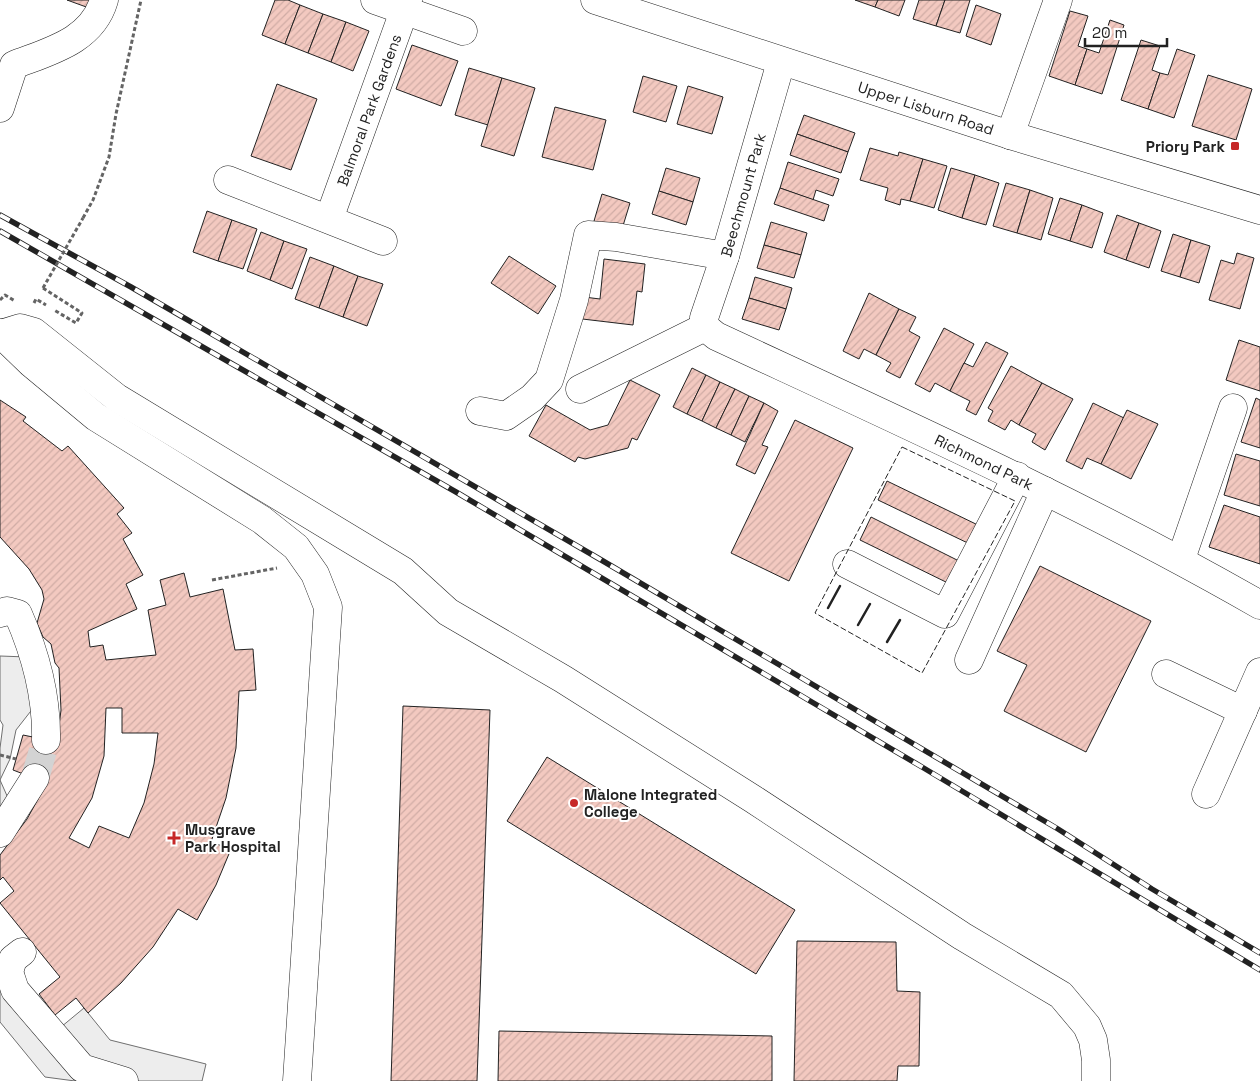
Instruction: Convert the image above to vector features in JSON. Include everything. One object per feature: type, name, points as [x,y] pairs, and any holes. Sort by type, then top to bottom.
[{"type":"street","points":[[0,108],[14,65],[69,44],[100,15],[104,0]]},
{"type":"street","points":[[374,0],[407,5],[463,31]]},
{"type":"street","name":"Upper Lisburn Road","points":[[595,0],[1010,135],[1260,210]]},
{"type":"street","points":[[1010,135],[1058,0]]},
{"type":"street","name":"Balmoral Park Gardens","points":[[329,219],[407,5]]},
{"type":"street","name":"Beechmount Park","points":[[705,327],[704,318],[725,256],[781,62]]},
{"type":"street","points":[[228,180],[383,241]]},
{"type":"street","points":[[480,411],[506,416],[532,398],[549,380],[574,300],[588,235],[616,237],[725,256]]},
{"type":"street","points":[[580,389],[705,327]]},
{"type":"street","name":"Richmond Park","points":[[705,327],[716,336],[1017,476],[1181,559],[1260,605]]},
{"type":"street","points":[[0,333],[20,328],[34,332],[117,398],[402,571],[448,612],[588,695],[753,799],[962,936],[1061,995],[1087,1026],[1095,1053],[1096,1081]]},
{"type":"street","points":[[0,333],[31,363],[96,417],[262,520],[296,547],[315,574],[328,607],[297,1081]]},
{"type":"street","points":[[1181,559],[1233,408]]},
{"type":"street","points":[[847,564],[945,614],[1017,476]]},
{"type":"street","points":[[969,660],[1044,491]]},
{"type":"street","points":[[0,613],[7,611],[18,614],[29,639],[43,684],[46,740]]},
{"type":"street","points":[[1206,794],[1260,672]]},
{"type":"street","points":[[1166,674],[1243,711]]},
{"type":"street","points":[[0,833],[25,769]]},
{"type":"street","points":[[22,952],[13,959],[9,972],[15,990],[82,1068],[124,1081]]},
{"type":"path","points":[[36,299],[76,323],[82,313],[43,288],[93,200],[109,157],[116,114],[141,0]]},
{"type":"path","points":[[212,580],[307,562]]},
{"type":"path","points":[[0,755],[25,769]]},
{"type":"shaded area","points":[[0,656],[27,657],[34,707],[16,730],[10,759],[0,780],[0,748],[3,725],[0,720]]},
{"type":"shaded area","points":[[0,780],[8,798],[0,809]]},
{"type":"shaded area","points":[[5,948],[23,968],[26,984],[61,1027],[84,1008],[110,1040],[206,1064],[202,1081],[75,1081],[45,1077],[0,1022],[0,957]]},
{"type":"building","points":[[67,0],[92,0],[89,8]]},
{"type":"building","points":[[275,0],[288,0],[300,5],[285,44],[262,35]]},
{"type":"building","points":[[855,0],[878,0],[875,7]]},
{"type":"building","points":[[878,0],[905,0],[899,16],[875,7]]},
{"type":"building","points":[[919,0],[945,0],[936,26],[913,19]]},
{"type":"building","points":[[945,0],[970,0],[960,33],[936,26]]},
{"type":"building","points":[[300,5],[323,14],[308,53],[285,44]]},
{"type":"building","points":[[976,5],[1001,14],[991,45],[966,36]]},
{"type":"building","points":[[1070,11],[1088,16],[1078,46],[1087,49],[1075,85],[1049,76]]},
{"type":"building","points":[[323,14],[346,22],[331,62],[308,53]]},
{"type":"building","points":[[1110,20],[1124,25],[1102,94],[1075,85],[1087,49],[1099,53]]},
{"type":"building","points":[[346,22],[369,31],[353,71],[331,62]]},
{"type":"building","points":[[1141,40],[1160,46],[1152,70],[1160,73],[1148,109],[1121,100]]},
{"type":"building","points":[[412,45],[458,61],[441,106],[396,89]]},
{"type":"building","points":[[1177,49],[1195,55],[1174,118],[1148,109],[1160,73],[1168,75]]},
{"type":"building","points":[[469,68],[502,78],[488,125],[455,115]]},
{"type":"building","points":[[1208,75],[1252,89],[1236,140],[1192,126]]},
{"type":"building","points":[[643,76],[677,86],[666,122],[633,112]]},
{"type":"building","points":[[502,78],[535,88],[514,156],[481,146]]},
{"type":"building","points":[[277,84],[317,99],[291,170],[251,156]]},
{"type":"building","points":[[688,86],[723,97],[712,134],[677,124]]},
{"type":"building","points":[[555,107],[606,120],[593,170],[542,157]]},
{"type":"building","points":[[804,115],[855,133],[848,152],[797,134]]},
{"type":"building","points":[[797,134],[848,152],[841,173],[790,155]]},
{"type":"building","points":[[870,148],[898,156],[899,152],[923,159],[910,201],[901,199],[900,205],[885,200],[888,188],[860,180]]},
{"type":"building","points":[[923,159],[947,166],[934,208],[910,201]]},
{"type":"building","points":[[788,162],[839,179],[833,196],[816,190],[813,200],[780,188]]},
{"type":"building","points":[[666,168],[700,178],[693,202],[659,191]]},
{"type":"building","points":[[951,168],[975,175],[962,218],[938,210]]},
{"type":"building","points":[[975,175],[999,183],[986,225],[962,218]]},
{"type":"building","points":[[1006,183],[1030,190],[1017,233],[993,226]]},
{"type":"building","points":[[780,188],[829,205],[824,221],[774,204]]},
{"type":"building","points":[[1030,190],[1053,198],[1041,240],[1017,233]]},
{"type":"building","points":[[659,191],[693,202],[686,225],[652,214]]},
{"type":"building","points":[[602,194],[630,203],[622,229],[594,221]]},
{"type":"building","points":[[1060,198],[1082,205],[1070,241],[1048,234]]},
{"type":"building","points":[[1082,205],[1103,213],[1092,248],[1070,241]]},
{"type":"building","points":[[207,211],[232,220],[218,261],[193,252]]},
{"type":"building","points":[[1117,215],[1139,223],[1126,260],[1104,252]]},
{"type":"building","points":[[232,220],[257,229],[243,269],[218,261]]},
{"type":"building","points":[[771,222],[807,233],[801,255],[764,245]]},
{"type":"building","points":[[1139,223],[1161,231],[1149,268],[1126,260]]},
{"type":"building","points":[[261,232],[284,241],[270,280],[247,271]]},
{"type":"building","points":[[1173,234],[1191,240],[1180,277],[1161,271]]},
{"type":"building","points":[[1191,240],[1210,246],[1199,283],[1180,277]]},
{"type":"building","points":[[284,241],[307,249],[292,289],[270,280]]},
{"type":"building","points":[[764,245],[801,255],[794,278],[757,268]]},
{"type":"building","points":[[1237,253],[1254,258],[1240,309],[1209,300],[1221,260],[1234,264]]},
{"type":"building","points":[[509,256],[556,286],[538,314],[491,283]]},
{"type":"building","points":[[310,257],[334,266],[319,308],[295,299]]},
{"type":"building","points":[[604,259],[645,264],[642,292],[637,291],[633,325],[574,318],[576,296],[600,299]]},
{"type":"building","points":[[334,266],[358,276],[343,317],[319,308]]},
{"type":"building","points":[[358,276],[383,284],[367,326],[343,317]]},
{"type":"building","points":[[755,277],[792,288],[786,309],[749,298]]},
{"type":"building","points":[[869,293],[899,309],[876,355],[864,349],[859,359],[843,351]]},
{"type":"building","points":[[749,298],[786,309],[779,330],[742,319]]},
{"type":"building","points":[[899,309],[916,317],[909,331],[920,337],[900,378],[886,371],[891,363],[876,355]]},
{"type":"building","points":[[944,328],[974,344],[950,391],[935,383],[930,392],[915,384]]},
{"type":"building","points":[[1239,340],[1260,347],[1260,391],[1226,380]]},
{"type":"building","points":[[986,342],[1008,353],[976,415],[966,410],[970,401],[950,391],[964,363],[973,367]]},
{"type":"building","points":[[1011,366],[1042,383],[1019,425],[1011,420],[1005,430],[988,421],[993,411],[988,408]]},
{"type":"building","points":[[692,368],[706,375],[687,414],[673,407]]},
{"type":"building","points":[[706,375],[720,382],[702,421],[687,414]]},
{"type":"building","points":[[630,380],[660,395],[637,440],[632,438],[628,448],[585,459],[578,457],[575,462],[529,436],[546,405],[590,430],[608,425]]},
{"type":"building","points":[[720,382],[735,389],[716,428],[702,421]]},
{"type":"building","points":[[1042,383],[1073,399],[1045,450],[1032,442],[1036,434],[1019,425]]},
{"type":"building","points":[[735,389],[749,396],[731,435],[716,428]]},
{"type":"building","points":[[749,396],[764,403],[745,442],[731,435]]},
{"type":"building","points":[[1256,398],[1260,400],[1260,448],[1241,442]]},
{"type":"building","points":[[0,400],[26,417],[23,421],[62,451],[68,446],[124,508],[117,514],[132,533],[123,539],[143,575],[126,584],[137,609],[88,631],[90,647],[103,645],[106,660],[156,655],[148,610],[166,605],[160,580],[184,573],[190,597],[223,589],[235,650],[253,649],[256,690],[239,691],[236,748],[226,798],[211,842],[231,849],[216,885],[197,920],[178,909],[153,947],[121,983],[88,1013],[76,998],[55,1015],[39,994],[60,977],[0,903],[14,891],[3,877],[0,880],[0,855],[27,819],[47,783],[13,770],[23,735],[57,742],[61,710],[59,668],[55,663],[51,644],[43,637],[37,623],[44,599],[42,590],[29,569],[0,537]],"holes":[[[106,708],[122,708],[122,733],[158,733],[154,764],[144,803],[129,838],[99,826],[89,848],[69,838],[92,798],[104,756]]]},
{"type":"building","points":[[764,403],[778,411],[762,445],[768,447],[755,474],[736,465]]},
{"type":"building","points":[[1093,403],[1124,418],[1101,464],[1087,458],[1082,469],[1066,461]]},
{"type":"building","points":[[1127,410],[1158,424],[1131,479],[1101,464]]},
{"type":"building","points":[[795,420],[853,448],[789,581],[731,553]]},
{"type":"building","points":[[1236,454],[1260,461],[1260,506],[1224,495]]},
{"type":"building","points":[[887,481],[982,527],[974,546],[878,500]]},
{"type":"building","points":[[1224,505],[1260,517],[1260,564],[1209,547]]},
{"type":"building","points":[[871,517],[963,563],[952,585],[860,540]]},
{"type":"building","points":[[1040,566],[1151,621],[1086,752],[1004,711],[1027,665],[997,651]]},
{"type":"building","points":[[403,706],[490,710],[477,1081],[391,1081]]},
{"type":"building","points":[[547,757],[795,910],[756,974],[507,821]]},
{"type":"building","points":[[797,941],[896,942],[897,991],[920,992],[919,1066],[898,1066],[897,1081],[794,1081]]},
{"type":"building","points":[[499,1031],[772,1036],[772,1081],[498,1081]]},
{"type":"tunnel","points":[[35,778],[46,740]]},
{"type":"railway","points":[[0,215],[131,287],[603,561],[1058,829],[1152,889],[1260,953]]},
{"type":"railway","points":[[0,231],[456,492],[922,767],[1260,970]]},
{"type":"fence","points":[[902,447],[1015,501],[922,673],[815,613],[902,447]]},
{"type":"wall","points":[[828,608],[840,586]]},
{"type":"wall","points":[[858,625],[870,604]]},
{"type":"wall","points":[[887,642],[900,620]]},
{"type":"place","name":"Priory Park","points":[[1235,146]]},
{"type":"place","name":"Malone Integrated College","points":[[574,803]]},
{"type":"place","name":"Musgrave Park Hospital","points":[[174,838]]}]
